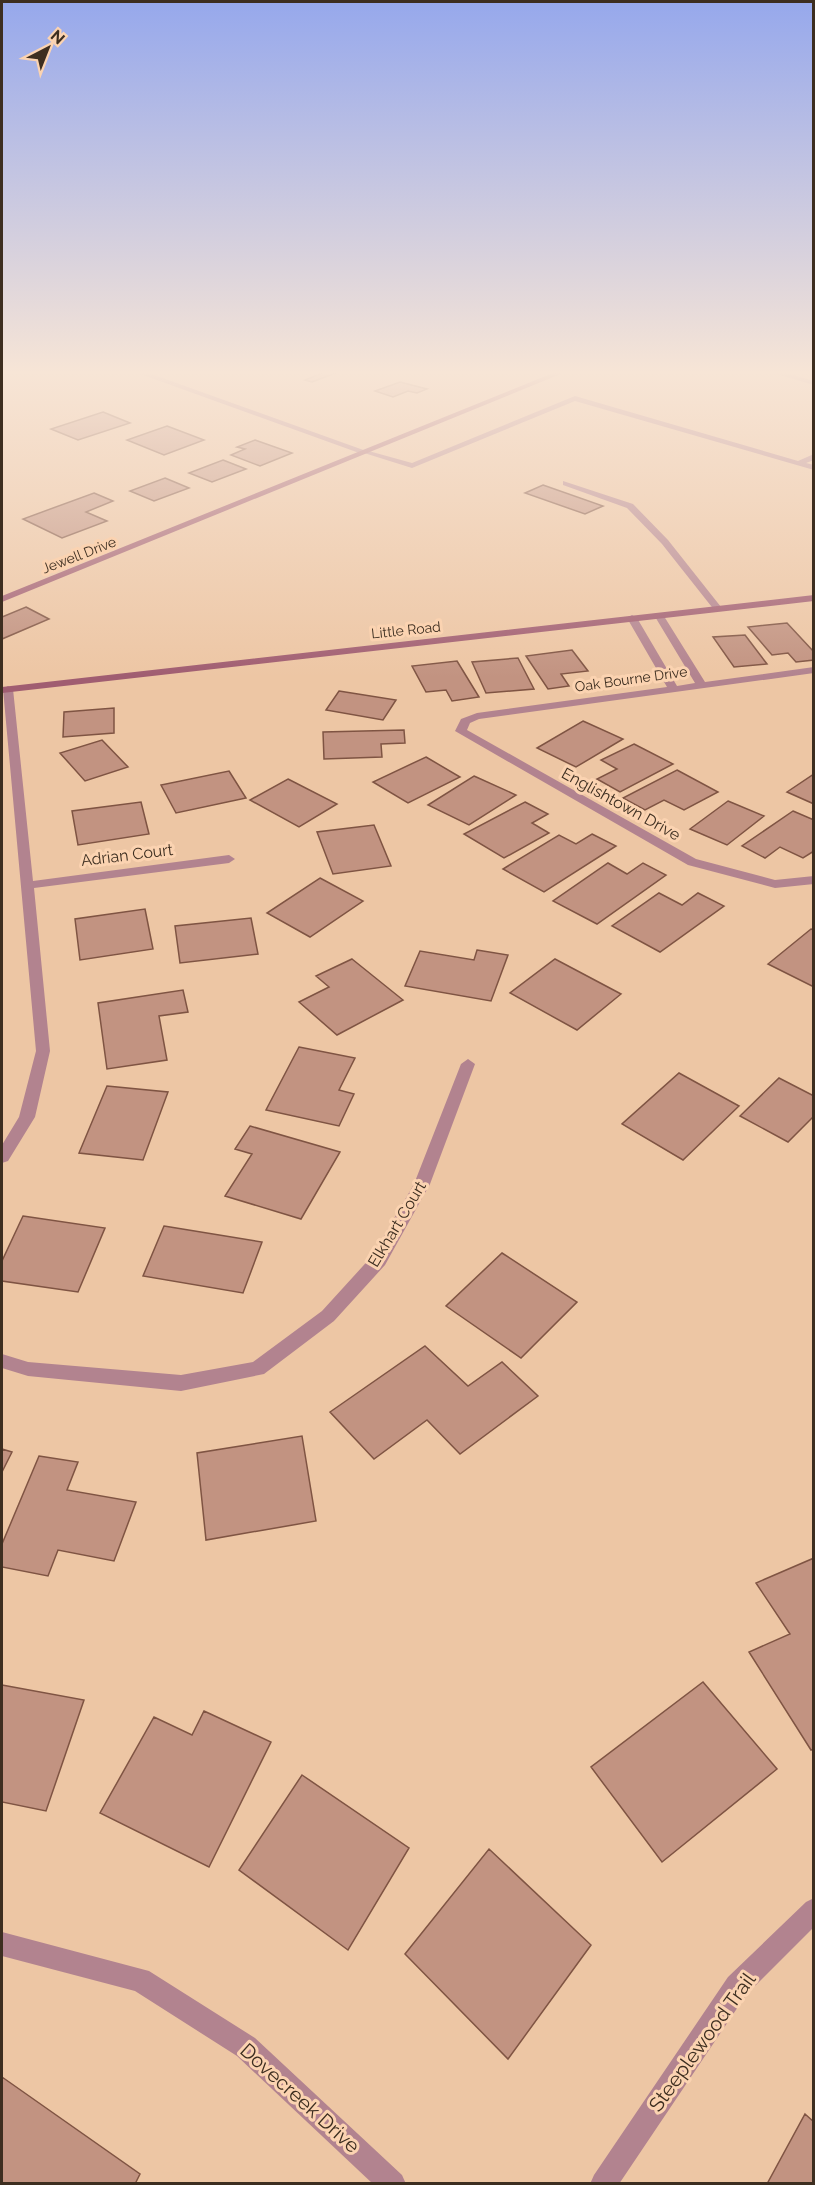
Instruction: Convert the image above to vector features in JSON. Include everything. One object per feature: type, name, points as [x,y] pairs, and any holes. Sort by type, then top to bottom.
[{"type":"street","name":"Jewell Drive","points":[[2,599],[312,473]]},
{"type":"street","points":[[566,483],[630,506],[665,542],[717,609]]},
{"type":"street","name":"Little Road","points":[[5,689],[813,598]]},
{"type":"street","points":[[659,615],[702,685]]},
{"type":"street","points":[[632,618],[673,688]]},
{"type":"street","name":"Oak Bourne Drive","points":[[461,731],[465,722],[477,716],[813,670]]},
{"type":"street","points":[[2,1158],[27,1117],[43,1051],[28,885],[5,689]]},
{"type":"street","name":"Englishtown Drive","points":[[461,731],[692,862],[775,884],[813,880]]},
{"type":"street","name":"Adrian Court","points":[[28,885],[229,859]]},
{"type":"street","name":"Elkhart Court","points":[[2,1361],[28,1369],[181,1383],[258,1369],[328,1316],[379,1260],[423,1184],[468,1064]]},
{"type":"street","name":"Steeplewood Trail","points":[[603,2184],[737,1986],[813,1910]]},
{"type":"street","name":"Dovecreek Drive","points":[[2,1944],[140,1980],[246,2047],[393,2184]]},
{"type":"building","points":[[189,473],[236,473],[212,482]]},
{"type":"building","points":[[165,478],[189,488],[154,501],[130,491]]},
{"type":"building","points":[[543,485],[603,506],[585,514],[525,493]]},
{"type":"building","points":[[94,493],[113,501],[86,512],[107,521],[62,538],[23,519]]},
{"type":"building","points":[[26,607],[49,619],[2,639],[2,617]]},
{"type":"building","points":[[787,623],[814,652],[814,660],[796,662],[788,653],[772,655],[748,627]]},
{"type":"building","points":[[745,635],[767,664],[734,667],[713,637]]},
{"type":"building","points":[[572,650],[588,671],[561,674],[569,686],[548,689],[526,656]]},
{"type":"building","points":[[518,658],[534,689],[486,693],[472,662]]},
{"type":"building","points":[[457,661],[479,697],[452,701],[446,690],[426,692],[412,666]]},
{"type":"building","points":[[339,691],[396,700],[383,720],[326,710]]},
{"type":"building","points":[[114,708],[114,733],[63,737],[64,712]]},
{"type":"building","points":[[583,721],[623,739],[576,767],[537,748]]},
{"type":"building","points":[[404,730],[405,743],[381,744],[382,757],[324,759],[323,732]]},
{"type":"building","points":[[102,740],[128,767],[85,781],[60,753]]},
{"type":"building","points":[[634,744],[673,764],[620,792],[597,779],[617,769],[601,760]]},
{"type":"building","points":[[426,757],[460,777],[408,803],[373,782]]},
{"type":"building","points":[[677,770],[718,792],[684,810],[664,800],[645,810],[623,798]]},
{"type":"building","points":[[229,771],[246,798],[176,813],[161,785]]},
{"type":"building","points":[[814,774],[814,804],[787,792]]},
{"type":"building","points":[[474,776],[516,795],[469,825],[428,805]]},
{"type":"building","points":[[288,779],[337,804],[299,827],[250,800]]},
{"type":"building","points":[[728,801],[764,816],[727,845],[690,829]]},
{"type":"building","points":[[141,802],[149,834],[78,845],[72,811]]},
{"type":"building","points":[[525,802],[548,814],[532,823],[549,833],[504,858],[464,834]]},
{"type":"building","points":[[793,811],[814,820],[814,851],[803,858],[780,847],[765,858],[742,846]]},
{"type":"building","points":[[374,825],[391,866],[333,874],[317,832]]},
{"type":"building","points":[[592,834],[616,846],[544,892],[503,869],[559,835],[576,844]]},
{"type":"building","points":[[608,863],[627,874],[643,863],[666,875],[597,924],[553,901]]},
{"type":"building","points":[[320,878],[363,901],[310,937],[267,913]]},
{"type":"building","points":[[659,893],[682,905],[698,893],[724,906],[660,952],[612,926]]},
{"type":"building","points":[[145,909],[153,949],[80,960],[75,919]]},
{"type":"building","points":[[251,918],[258,954],[180,963],[175,926]]},
{"type":"building","points":[[811,929],[814,930],[814,987],[768,964]]},
{"type":"building","points":[[477,950],[508,955],[491,1001],[405,986],[420,951],[474,960]]},
{"type":"building","points":[[352,959],[403,1000],[337,1035],[299,1002],[329,987],[316,976]]},
{"type":"building","points":[[555,959],[621,994],[577,1030],[510,993]]},
{"type":"building","points":[[183,990],[188,1012],[159,1016],[167,1060],[107,1069],[98,1003]]},
{"type":"building","points":[[299,1047],[355,1058],[339,1090],[354,1094],[339,1126],[266,1110]]},
{"type":"building","points":[[679,1073],[739,1106],[683,1160],[622,1124]]},
{"type":"building","points":[[779,1078],[814,1096],[814,1116],[788,1142],[740,1116]]},
{"type":"building","points":[[107,1086],[168,1092],[143,1160],[79,1153]]},
{"type":"building","points":[[250,1126],[340,1152],[301,1219],[225,1196],[252,1154],[235,1149]]},
{"type":"building","points":[[23,1216],[105,1228],[78,1292],[2,1281],[2,1261]]},
{"type":"building","points":[[164,1226],[262,1242],[243,1293],[143,1276]]},
{"type":"building","points":[[502,1253],[577,1302],[521,1358],[446,1306]]},
{"type":"building","points":[[425,1346],[468,1386],[502,1362],[538,1396],[460,1454],[427,1420],[374,1459],[330,1412]]},
{"type":"building","points":[[302,1436],[316,1521],[206,1540],[197,1453]]},
{"type":"building","points":[[2,1449],[12,1452],[2,1472]]},
{"type":"building","points":[[39,1456],[78,1462],[67,1490],[136,1502],[114,1561],[58,1550],[48,1576],[2,1567],[2,1544]]},
{"type":"building","points":[[814,1558],[814,1749],[811,1750],[749,1652],[790,1634],[756,1583]]},
{"type":"building","points":[[703,1682],[777,1769],[662,1862],[591,1767]]},
{"type":"building","points":[[2,1685],[84,1700],[46,1811],[2,1802]]},
{"type":"building","points":[[204,1711],[271,1742],[209,1867],[100,1813],[154,1717],[192,1735]]},
{"type":"building","points":[[302,1775],[409,1848],[348,1950],[239,1870]]},
{"type":"building","points":[[489,1849],[591,1945],[508,2059],[405,1954]]},
{"type":"building","points":[[2,2077],[140,2174],[135,2184],[2,2184]]},
{"type":"building","points":[[805,2114],[814,2122],[814,2184],[767,2184]]}]
